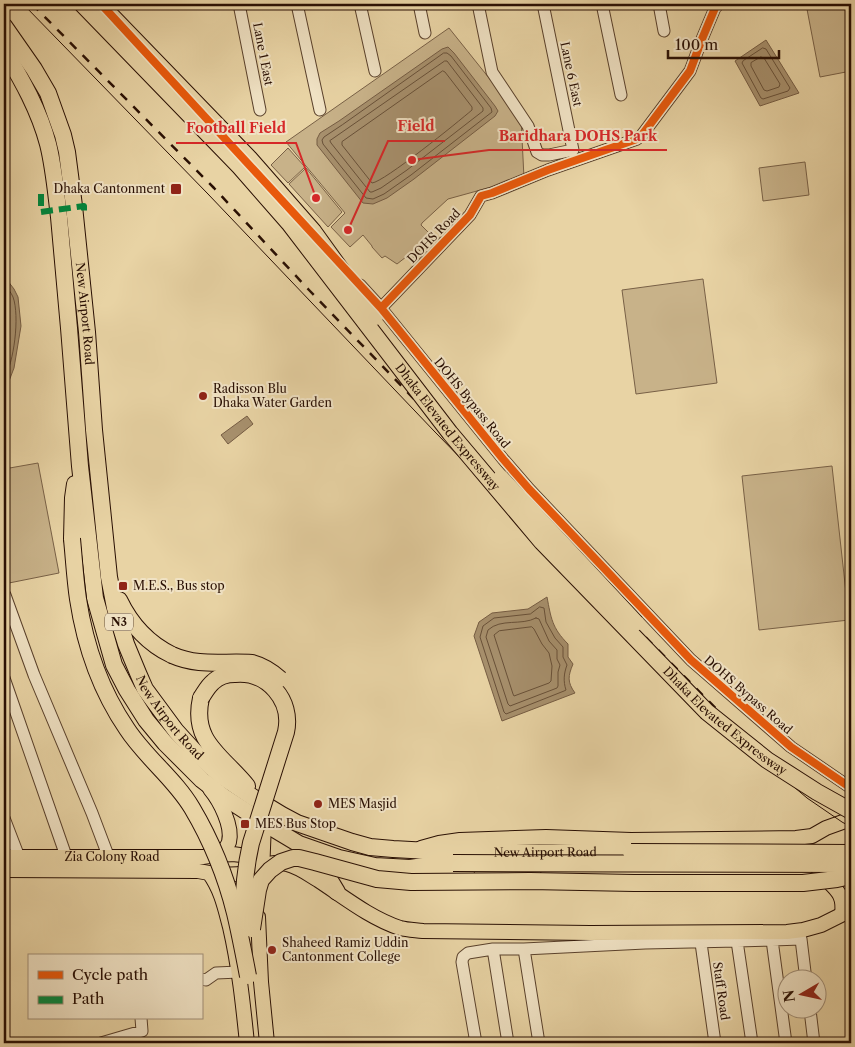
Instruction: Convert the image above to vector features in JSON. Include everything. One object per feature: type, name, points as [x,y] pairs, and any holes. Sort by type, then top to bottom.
[{"type":"highway","name":"Dhaka Elevated Expressway","points":[[82,4],[240,167],[289,223],[450,433],[542,542],[707,712],[767,760],[851,811]]},
{"type":"highway","name":"Dhaka Elevated Expressway","points":[[100,4],[249,158],[313,232],[448,415],[476,449],[665,655],[737,723],[803,772],[851,799]]},
{"type":"highway","name":"New Airport Road","points":[[4,26],[34,69],[48,94],[67,152],[86,327],[109,578],[120,628],[145,689],[176,731],[196,752],[220,775],[282,815],[297,823],[330,835],[370,846],[413,851],[465,853],[851,851]]},
{"type":"highway","name":"New Airport Road","points":[[4,50],[32,100],[48,144],[56,189],[80,466],[95,598],[114,665],[127,690],[146,720],[165,743],[202,780],[224,797],[299,844],[338,858],[391,868],[410,868],[453,863],[851,864]]},
{"type":"highway","points":[[69,328],[86,327]]},
{"type":"highway","points":[[80,466],[72,498],[72,539],[79,606],[97,671],[115,709],[128,730],[182,793],[192,807],[211,843],[235,913],[244,974]]},
{"type":"highway","points":[[109,578],[133,624],[155,646],[183,660],[197,662],[242,662],[260,665],[281,680],[290,692],[298,716],[296,735],[254,865],[250,895],[252,929]]},
{"type":"highway","points":[[244,974],[243,894],[245,877],[251,843],[286,732],[287,722],[281,698],[272,686],[261,678],[243,673],[222,676],[213,682],[201,698],[199,717],[202,733],[214,750],[241,778],[254,798]]},
{"type":"highway","points":[[299,844],[325,872],[337,892]]},
{"type":"highway","points":[[252,929],[261,880],[281,862],[293,858],[377,879],[403,882],[803,883],[851,876]]},
{"type":"main road","points":[[202,780],[218,802],[229,830],[229,842],[219,855]]},
{"type":"main road","points":[[813,842],[826,828],[851,819]]},
{"type":"main road","points":[[264,822],[264,865],[258,908],[258,924],[267,1043]]},
{"type":"main road","points":[[413,851],[439,843],[460,840],[546,838],[631,840],[772,839],[813,842],[851,851]]},
{"type":"main road","points":[[742,839],[748,845],[751,854],[752,864],[746,872]]},
{"type":"main road","points":[[772,839],[766,844],[764,849],[764,860],[765,866],[773,872]]},
{"type":"main road","points":[[264,865],[285,863],[295,866],[362,910],[401,928],[423,931],[590,933],[787,932],[821,925],[847,912],[838,892],[820,872],[813,842]]},
{"type":"main road","name":"Zia Colony Road","points":[[4,857],[203,857],[230,853],[254,859],[264,865]]},
{"type":"main road","name":"Zia Colony Road","points":[[4,870],[204,872],[228,875],[244,873],[264,865]]},
{"type":"main road","points":[[410,868],[430,872],[468,874],[820,872]]},
{"type":"main road","points":[[204,872],[219,889],[225,906],[244,974],[255,1043]]},
{"type":"main road","points":[[252,929],[253,956],[263,1043]]},
{"type":"main road","points":[[244,974],[247,1043]]},
{"type":"street","name":"DOHS Bypass Road","points":[[100,4],[381,308],[529,490],[691,660],[791,747],[851,788]]},
{"type":"street","name":"Lane 1 East","points":[[239,4],[260,110]]},
{"type":"street","points":[[297,4],[320,110]]},
{"type":"street","points":[[360,4],[374,71]]},
{"type":"street","points":[[419,4],[425,33]]},
{"type":"street","name":"Lane 6 East","points":[[478,4],[492,72],[528,126],[538,152],[542,155],[549,155],[573,150],[543,4]]},
{"type":"street","points":[[602,4],[621,94]]},
{"type":"street","points":[[659,4],[664,31]]},
{"type":"street","name":"DOHS Road","points":[[381,308],[470,215],[481,196],[637,139],[642,135],[690,71],[715,8],[720,4]]},
{"type":"street","points":[[5,595],[34,675],[109,858]]},
{"type":"street","points":[[4,678],[66,856]]},
{"type":"street","points":[[4,818],[19,857]]},
{"type":"street","points":[[778,987],[772,940],[800,939],[805,970]]},
{"type":"street","points":[[742,978],[737,941],[772,940],[778,987]]},
{"type":"street","points":[[476,1043],[462,962],[468,954],[494,949],[737,941],[752,1043]]},
{"type":"street","name":"Staff Road","points":[[700,943],[715,1043]]},
{"type":"street","points":[[494,949],[508,1043]]},
{"type":"street","points":[[524,949],[539,1043]]},
{"type":"street","points":[[202,979],[206,980],[216,973],[244,974]]},
{"type":"street","points":[[101,1043],[142,1031],[141,1020]]},
{"type":"street","points":[[783,1020],[786,1043]]},
{"type":"street","points":[[811,1020],[814,1043]]},
{"type":"shaded area","points":[[806,4],[851,4],[851,71],[820,77]]},
{"type":"shaded area","points":[[449,28],[521,118],[524,178],[448,199],[421,225],[432,237],[410,261],[406,257],[397,264],[385,256],[382,258],[363,235],[350,247],[331,227],[345,213],[286,142]]},
{"type":"shaded area","points":[[288,148],[305,167],[288,183],[271,165]]},
{"type":"shaded area","points":[[805,162],[809,195],[763,201],[759,168]]},
{"type":"shaded area","points":[[306,168],[342,212],[328,227],[289,184]]},
{"type":"shaded area","points":[[703,279],[717,383],[636,394],[622,290]]},
{"type":"shaded area","points":[[38,463],[59,573],[4,584],[4,469]]},
{"type":"shaded area","points":[[832,466],[849,620],[759,630],[742,476]]},
{"type":"water","points":[[766,40],[799,93],[760,106],[735,61]]},
{"type":"water","points":[[448,47],[498,111],[495,116],[387,198],[373,204],[363,203],[317,145],[320,133],[442,49]]},
{"type":"water","points":[[4,276],[18,297],[21,326],[14,368],[9,381],[4,387]]},
{"type":"water","points":[[247,416],[253,424],[228,444],[221,435]]},
{"type":"water","points":[[547,597],[553,622],[568,644],[568,657],[573,664],[569,676],[575,693],[502,721],[474,636],[479,622],[492,613],[528,609]]},
{"type":"tram line","points":[[23,4],[208,194],[435,432],[621,622],[753,752],[807,798],[851,827]]},
{"type":"railway","points":[[32,4],[214,188],[309,290],[576,567],[758,751],[811,794],[851,820]]},
{"type":"marked path","points":[[41,194],[41,212],[84,206],[84,214]]},
{"type":"cycle path","points":[[101,4],[381,308],[529,489],[691,660],[791,747],[851,788]]},
{"type":"cycle path","points":[[381,308],[470,215],[481,196],[637,139],[642,135],[690,71],[715,8],[719,4]]},
{"type":"place","name":"Baridhara DOHS Park","points":[[412,160]]},
{"type":"place","name":"Dhaka Cantonment","points":[[176,189]]},
{"type":"place","name":"Football Field","points":[[316,198]]},
{"type":"place","name":"Field","points":[[348,230]]},
{"type":"place","name":"Radisson Blu Dhaka Water Garden","points":[[203,396]]},
{"type":"place","name":"M.E.S., Bus stop","points":[[123,586]]},
{"type":"place","name":"MES Masjid","points":[[318,804]]},
{"type":"place","name":"MES Bus Stop","points":[[245,824]]},
{"type":"place","name":"Shaheed Ramiz Uddin Cantonment College","points":[[272,950]]}]
